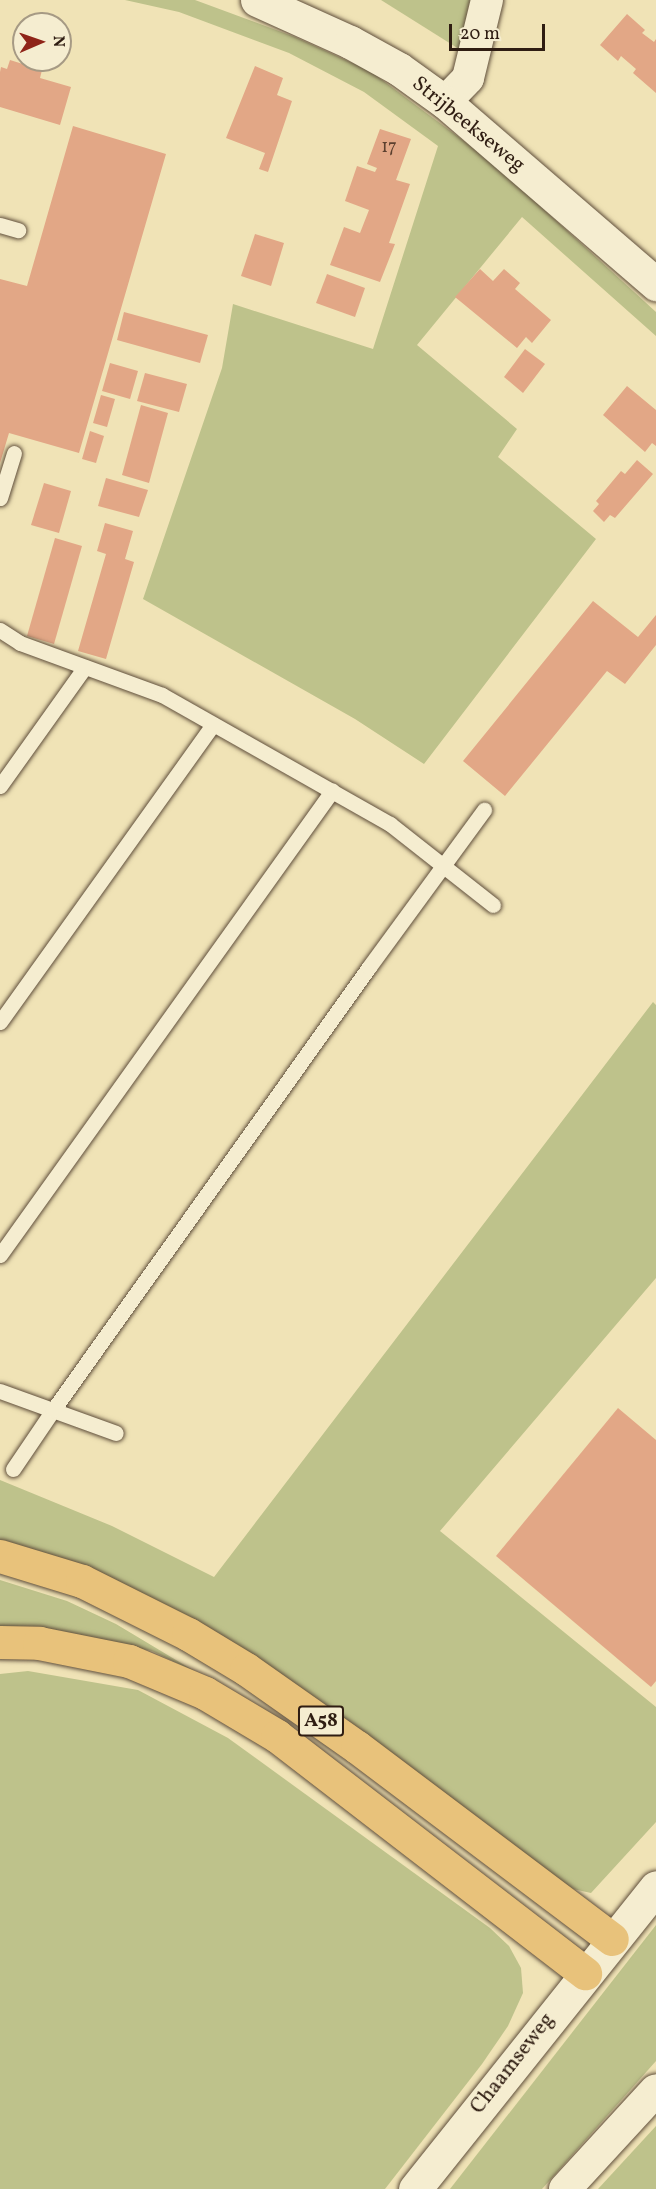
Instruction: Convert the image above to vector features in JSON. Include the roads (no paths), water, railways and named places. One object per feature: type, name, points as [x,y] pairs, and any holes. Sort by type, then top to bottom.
[{"type":"highway","name":"A58","points":[[0,1556],[82,1581],[188,1634],[246,1669],[357,1747],[612,1939]]},
{"type":"highway","name":"A58","points":[[0,1642],[39,1643],[129,1660],[205,1693],[278,1736],[585,1973]]},
{"type":"main road","name":"Strijbeekseweg","points":[[256,0],[350,42],[399,69],[445,102],[656,284]]},
{"type":"main road","name":"Chaamseweg","points":[[415,2189],[612,1939],[656,1887]]},
{"type":"street","points":[[445,102],[468,78],[487,0]]},
{"type":"street","points":[[565,2189],[656,2090]]},
{"type":"lane","points":[[0,225],[18,230]]},
{"type":"lane","points":[[0,498],[14,453]]},
{"type":"lane","points":[[0,630],[20,643],[162,695],[390,824],[493,905]]},
{"type":"lane","points":[[0,786],[85,667]]},
{"type":"lane","points":[[0,1022],[213,724]]},
{"type":"lane","points":[[0,1255],[332,791]]},
{"type":"lane","points":[[13,1469],[52,1410],[484,810]]},
{"type":"lane","points":[[0,1390],[116,1433]]}]
